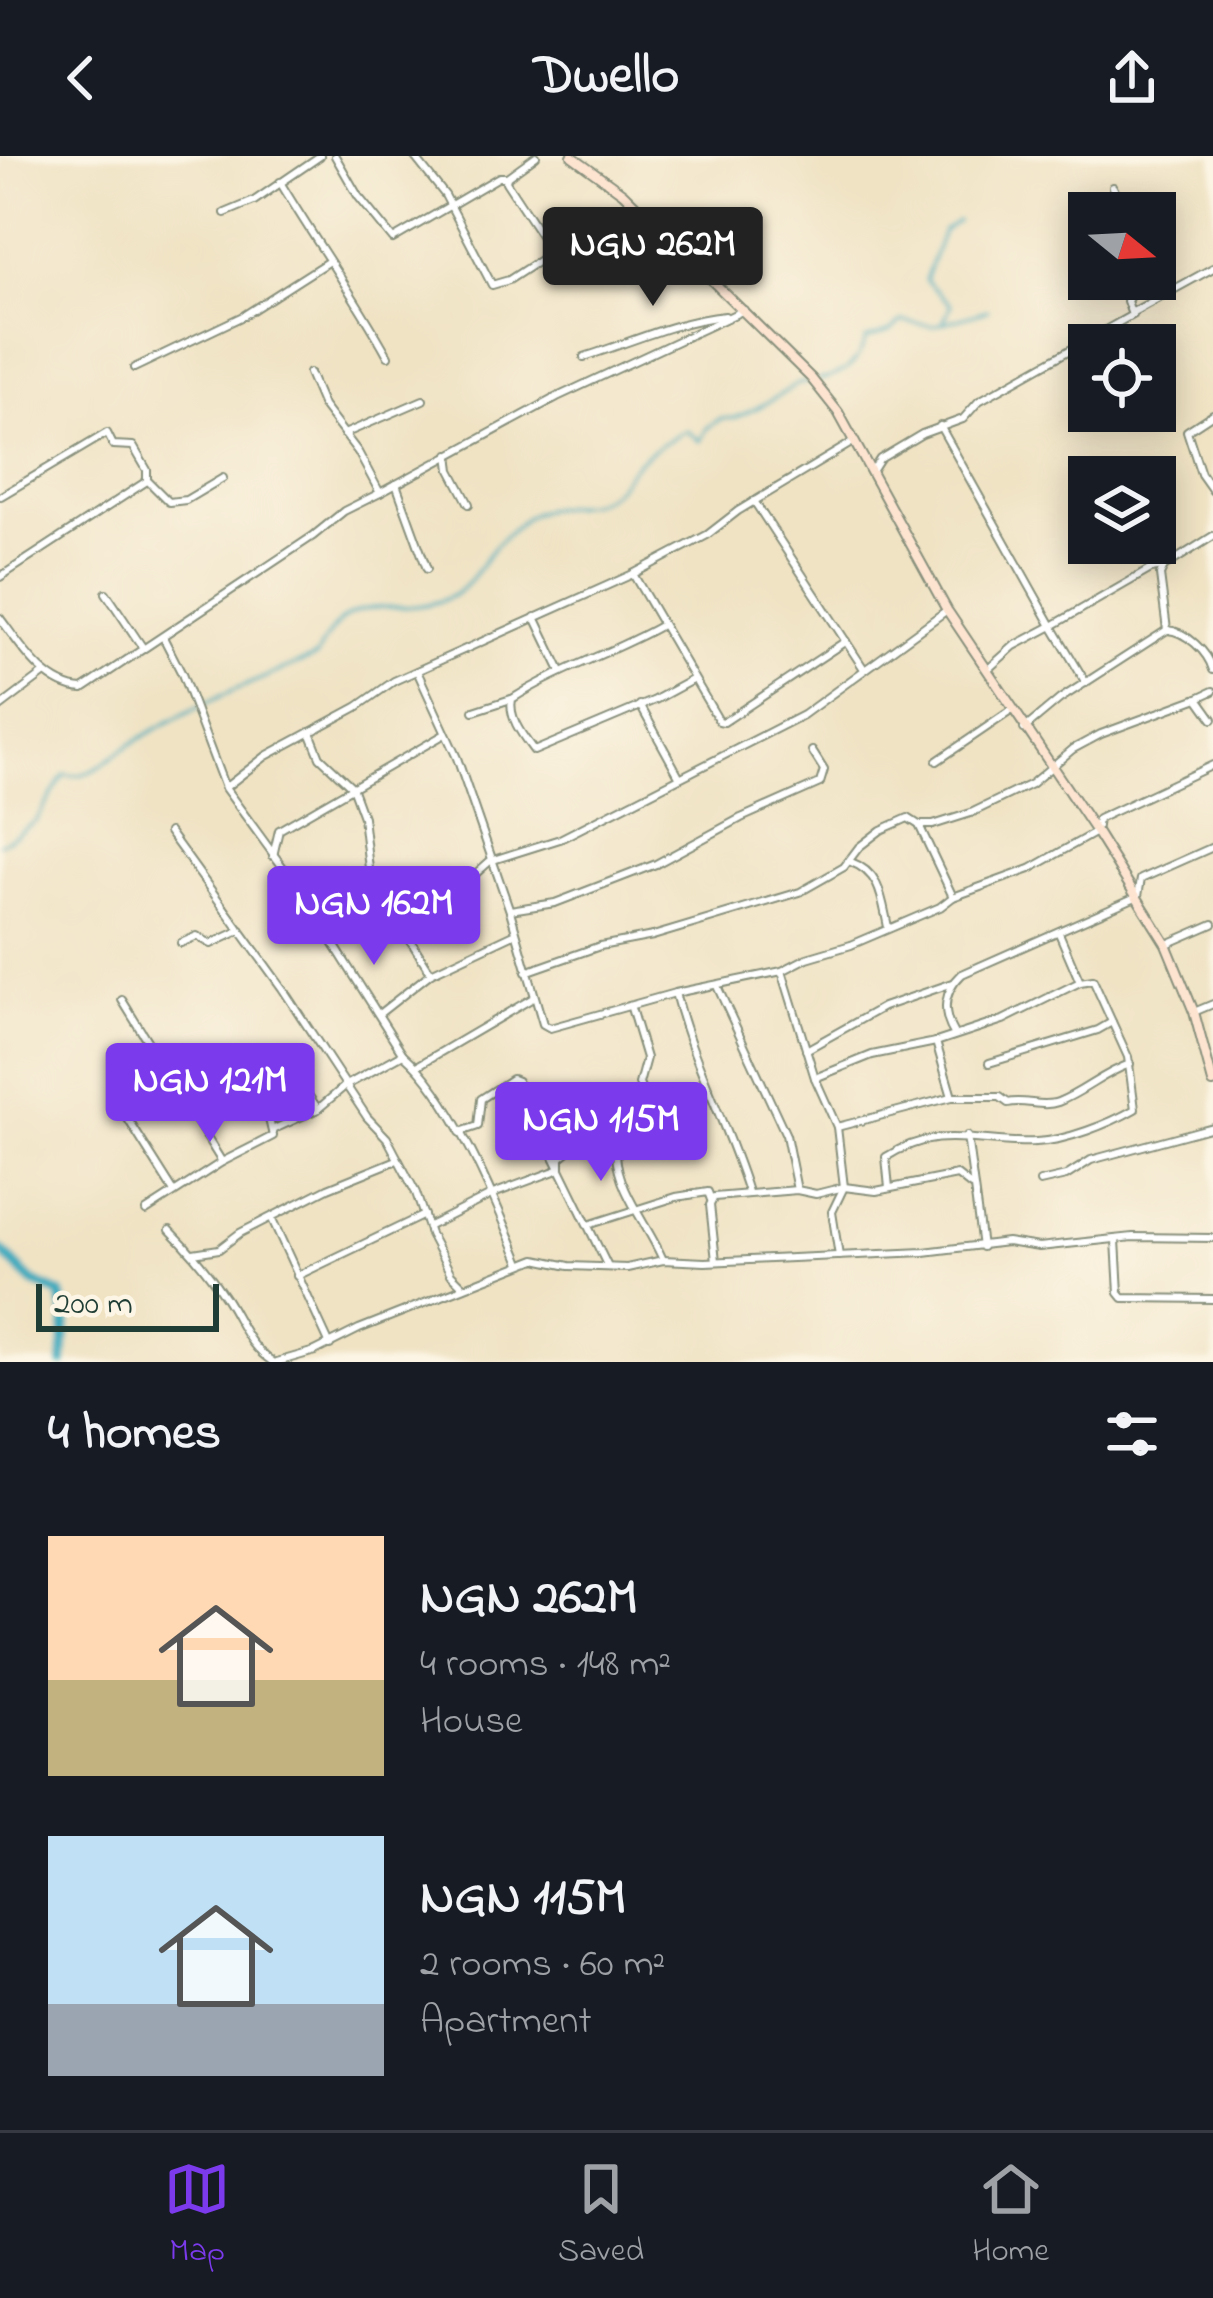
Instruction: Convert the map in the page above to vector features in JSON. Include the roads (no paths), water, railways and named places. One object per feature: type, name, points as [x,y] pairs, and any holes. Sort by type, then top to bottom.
[{"type":"main road","points":[[572,156],[623,193],[811,377],[856,440],[947,610],[1166,944],[1194,1012],[1213,1083]]},
{"type":"street","points":[[225,213],[247,206],[320,156]]},
{"type":"street","points":[[335,156],[358,196],[393,239],[536,156]]},
{"type":"street","points":[[414,156],[445,195],[492,285],[552,252],[506,177]]},
{"type":"street","points":[[280,182],[388,356]]},
{"type":"street","points":[[1113,187],[1115,192]]},
{"type":"street","points":[[134,368],[243,316],[329,261]]},
{"type":"street","points":[[873,470],[880,459],[940,426],[964,419],[979,400],[1213,268]]},
{"type":"street","points":[[1128,300],[1133,312]]},
{"type":"street","points":[[584,357],[652,336],[670,324],[740,312]]},
{"type":"street","points":[[0,617],[45,673],[68,688],[82,688],[344,511],[557,397],[740,312]]},
{"type":"street","points":[[309,373],[323,406],[380,493]]},
{"type":"street","points":[[344,434],[423,400]]},
{"type":"street","points":[[1213,414],[1187,431],[1201,474],[1213,491]]},
{"type":"street","points":[[940,426],[1086,683]]},
{"type":"street","points":[[0,495],[107,433],[113,445],[133,446],[148,480],[175,503],[223,478]]},
{"type":"street","points":[[225,788],[266,756],[357,707],[394,681],[633,574],[700,539],[856,440]]},
{"type":"street","points":[[449,454],[451,470],[469,504]]},
{"type":"street","points":[[865,454],[880,459]]},
{"type":"street","points":[[0,577],[148,480]]},
{"type":"street","points":[[396,484],[427,569]]},
{"type":"street","points":[[754,501],[865,670]]},
{"type":"street","points":[[986,671],[1014,646],[1213,536]]},
{"type":"street","points":[[1164,567],[1160,575],[1167,630]]},
{"type":"street","points":[[633,574],[692,680],[715,717],[724,722],[846,640]]},
{"type":"street","points":[[106,593],[143,648]]},
{"type":"street","points":[[398,922],[464,884],[490,861],[560,839],[802,715],[947,610]]},
{"type":"street","points":[[535,617],[561,671]]},
{"type":"street","points":[[474,711],[512,699],[660,626]]},
{"type":"street","points":[[1024,729],[1167,630],[1179,631],[1194,643],[1210,658],[1213,670]]},
{"type":"street","points":[[163,637],[225,788],[301,892],[403,1054],[417,1066],[460,1132],[493,1194],[521,1263]]},
{"type":"street","points":[[417,671],[458,758],[510,910],[525,972],[543,1024],[550,1028],[675,993],[782,971],[851,945],[953,897],[1030,869],[1096,832],[1098,819],[1213,765]]},
{"type":"street","points":[[0,707],[45,673]]},
{"type":"street","points":[[512,699],[510,711],[534,751],[692,680]]},
{"type":"street","points":[[919,825],[971,813],[1031,784],[1050,766],[1115,727],[1213,691]]},
{"type":"street","points":[[1198,698],[1213,719]]},
{"type":"street","points":[[640,705],[680,777]]},
{"type":"street","points":[[938,761],[1012,710]]},
{"type":"street","points":[[310,732],[320,758],[352,787],[363,817],[370,877],[431,973]]},
{"type":"street","points":[[273,857],[279,830],[445,734]]},
{"type":"street","points":[[510,910],[555,903],[656,864],[741,818],[820,783],[824,770],[812,752]]},
{"type":"street","points":[[525,972],[600,946],[653,937],[800,892],[851,862],[859,847],[881,830],[908,818],[919,825],[953,897]]},
{"type":"street","points":[[169,832],[285,985],[345,1086],[387,1138],[451,1274],[464,1287]]},
{"type":"street","points":[[806,1050],[884,1007],[952,982],[988,960],[1138,896],[1141,879],[1213,847]]},
{"type":"street","points":[[851,862],[868,870],[878,884],[888,928]]},
{"type":"street","points":[[1166,944],[1213,924]]},
{"type":"street","points":[[181,943],[197,936],[211,944],[241,930]]},
{"type":"street","points":[[1059,933],[1080,982]]},
{"type":"street","points":[[379,1014],[431,973],[515,934]]},
{"type":"street","points":[[782,971],[814,1078],[837,1127],[844,1186],[832,1212],[839,1256]]},
{"type":"street","points":[[814,1078],[872,1055],[936,1042],[1003,1020],[1080,982],[1094,980],[1130,1064],[1136,1109],[1096,1128],[1038,1142],[952,1135],[889,1154],[890,1188]]},
{"type":"street","points":[[952,982],[946,1009],[954,1034]]},
{"type":"street","points":[[717,986],[787,1135],[797,1190]]},
{"type":"street","points":[[675,993],[700,1076],[730,1140],[748,1194]]},
{"type":"street","points":[[417,1066],[534,998]]},
{"type":"street","points":[[122,1000],[222,1162]]},
{"type":"street","points":[[1194,1012],[1213,1004]]},
{"type":"street","points":[[616,1154],[657,1126],[639,1084],[646,1058],[631,1008]]},
{"type":"street","points":[[989,1063],[1112,1022]]},
{"type":"street","points":[[936,1042],[952,1097]]},
{"type":"street","points":[[272,1130],[403,1054]]},
{"type":"street","points":[[286,1063],[317,1108]]},
{"type":"street","points":[[837,1127],[952,1097],[1000,1096],[1008,1103],[1050,1104],[1130,1064]]},
{"type":"street","points":[[460,1132],[478,1126],[481,1099],[512,1078],[517,1081],[608,1267]]},
{"type":"street","points":[[146,1211],[273,1136],[269,1119],[249,1099],[251,1087]]},
{"type":"street","points":[[127,1116],[174,1192]]},
{"type":"street","points":[[1040,1182],[1066,1176],[1091,1160],[1213,1127]]},
{"type":"street","points":[[967,1136],[982,1247]]},
{"type":"street","points":[[547,1142],[577,1144],[602,1138],[605,1147],[616,1154],[622,1181],[663,1260]]},
{"type":"street","points":[[560,1169],[560,1158],[577,1144]]},
{"type":"street","points":[[193,1253],[226,1246],[240,1233],[328,1188],[397,1160]]},
{"type":"street","points":[[428,1226],[493,1194],[560,1169]]},
{"type":"street","points":[[711,1200],[797,1190],[816,1194],[844,1186],[857,1192],[957,1175],[971,1186]]},
{"type":"street","points":[[587,1225],[676,1196],[708,1192],[716,1261]]},
{"type":"street","points":[[297,1276],[424,1215]]},
{"type":"street","points":[[272,1219],[330,1345]]},
{"type":"street","points":[[170,1230],[226,1299],[254,1349],[275,1362],[330,1345],[536,1259],[568,1266],[627,1268],[663,1260],[839,1256],[1007,1242],[1039,1246],[1213,1238]]},
{"type":"street","points":[[1116,1240],[1123,1298],[1213,1299]]},
{"type":"waterway","points":[[944,320],[951,305],[925,280],[943,231],[958,221]]},
{"type":"waterway","points":[[818,380],[843,372],[866,339],[891,331],[902,321],[933,326],[988,310]]},
{"type":"waterway","points":[[0,844],[36,821],[64,775],[89,772],[192,710],[317,656],[330,633],[358,611],[448,598],[467,584],[498,543],[531,514],[602,498],[645,456],[680,433],[687,431],[700,441],[720,419],[735,418],[809,382]]},
{"type":"waterway","points":[[0,1250],[33,1282],[60,1294],[66,1317],[63,1362]]}]
